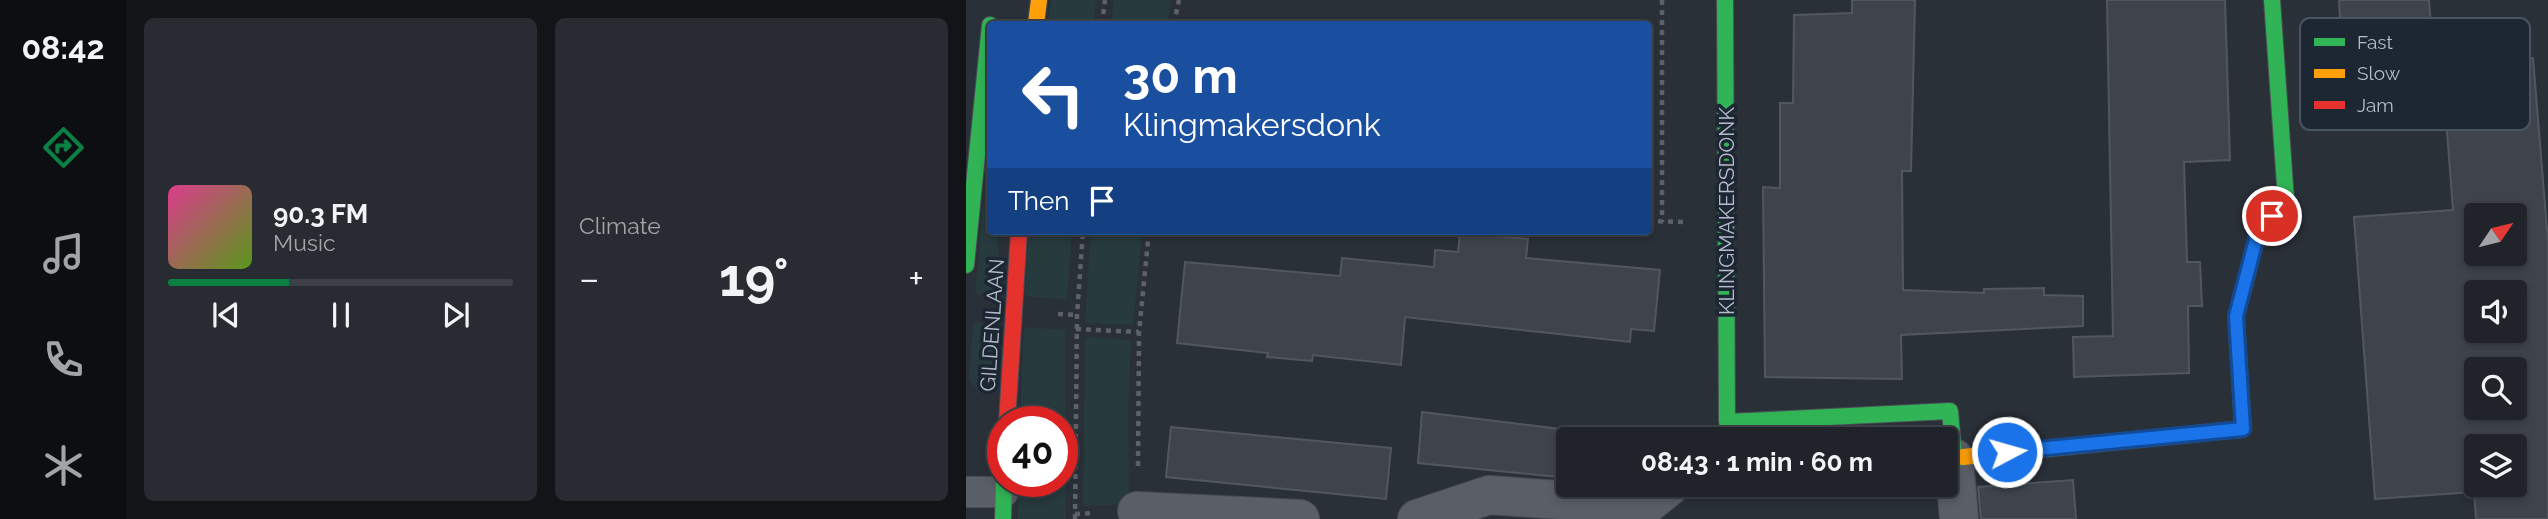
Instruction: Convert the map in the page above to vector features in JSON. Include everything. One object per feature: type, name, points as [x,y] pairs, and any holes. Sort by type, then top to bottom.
[{"type":"street","points":[[1036,21],[1039,0]]},
{"type":"street","name":"KLINGMAKERSDONK","points":[[1720,427],[1725,0]]},
{"type":"street","points":[[1958,458],[2243,429],[2236,316],[2258,232],[2286,200],[2272,0]]},
{"type":"street","name":"GILDENLAAN","points":[[966,265],[980,63],[987,36]]},
{"type":"street","name":"GILDENLAAN","points":[[1008,406],[1019,235]]},
{"type":"street","name":"KLINGMAKERSDONK","points":[[1766,427],[1950,411],[1951,427]]},
{"type":"street","points":[[1417,519],[1489,495],[1645,506],[1656,497]]},
{"type":"street","name":"KLINGMAKERSDONK","points":[[1957,497],[1959,519]]},
{"type":"street","points":[[1137,511],[1300,519]]},
{"type":"lane","points":[[966,492],[987,495]]},
{"type":"path","points":[[1102,21],[1105,0]]},
{"type":"path","points":[[1175,21],[1179,0]]},
{"type":"path","points":[[1662,0],[1662,222]]},
{"type":"path","points":[[1075,519],[1076,329],[1083,235]]},
{"type":"path","points":[[1137,511],[1139,332],[1149,235]]},
{"type":"path","points":[[1076,329],[1139,332]]},
{"type":"green space","points":[[1051,0],[1096,0],[1093,21],[1048,21]]},
{"type":"green space","points":[[1114,0],[1171,0],[1168,21],[1111,21]]},
{"type":"green space","points":[[987,205],[987,235],[996,235],[1001,271],[999,295],[975,294],[983,206]]},
{"type":"green space","points":[[1028,235],[1072,235],[1067,300],[1025,296]]},
{"type":"green space","points":[[1091,235],[1142,235],[1133,325],[1085,323]]},
{"type":"green space","points":[[973,322],[998,324],[993,371],[985,387],[978,389],[969,380]]},
{"type":"green space","points":[[1024,327],[1065,330],[1065,406],[1021,406]]},
{"type":"green space","points":[[1085,337],[1131,340],[1128,412],[1129,504],[1083,506]]},
{"type":"green space","points":[[1018,497],[1066,497],[1066,519],[1018,519]]},
{"type":"building","points":[[1852,0],[1915,0],[1911,171],[1902,171],[1903,290],[1984,293],[1984,289],[2044,288],[2044,295],[2083,296],[2083,326],[1901,335],[1902,379],[1765,377],[1763,187],[1780,188],[1780,103],[1793,103],[1794,15],[1852,13]]},
{"type":"building","points":[[2107,0],[2225,0],[2230,160],[2184,162],[2187,262],[2200,262],[2202,306],[2188,306],[2189,373],[2074,377],[2073,337],[2113,336]]},
{"type":"building","points":[[2339,0],[2429,0],[2430,18],[2340,18]]},
{"type":"building","points":[[2530,58],[2533,58],[2548,242],[2548,519],[2476,519],[2474,497],[2527,497],[2527,434],[2464,434],[2464,493],[2375,499],[2354,217],[2453,210],[2447,130],[2530,130]]},
{"type":"building","points":[[1460,235],[1528,239],[1526,258],[1660,270],[1654,331],[1631,329],[1630,342],[1405,317],[1401,365],[1313,355],[1312,361],[1267,357],[1268,353],[1177,343],[1185,262],[1340,276],[1342,258],[1434,267],[1435,250],[1458,252]]},
{"type":"building","points":[[1422,412],[1556,429],[1556,477],[1418,463]]},
{"type":"building","points":[[1171,427],[1391,448],[1386,499],[1166,477]]},
{"type":"building","points":[[2073,480],[2076,519],[1981,519],[1978,487]]},
{"type":"traffic: fast","points":[[1725,0],[1727,422],[1950,411],[1954,458],[1963,457]]},
{"type":"traffic: fast","points":[[2245,283],[2258,232],[2286,200],[2272,0]]},
{"type":"traffic: fast","points":[[966,265],[987,55]]},
{"type":"traffic: fast","points":[[1003,519],[1004,497]]},
{"type":"traffic: slow","points":[[1036,21],[1039,0]]},
{"type":"traffic: slow","points":[[1963,457],[2243,429],[2236,316],[2245,283]]},
{"type":"traffic: jam","points":[[1008,406],[1019,235]]},
{"type":"route","points":[[2007,452],[2243,429],[2236,316],[2258,232],[2272,216]]}]
